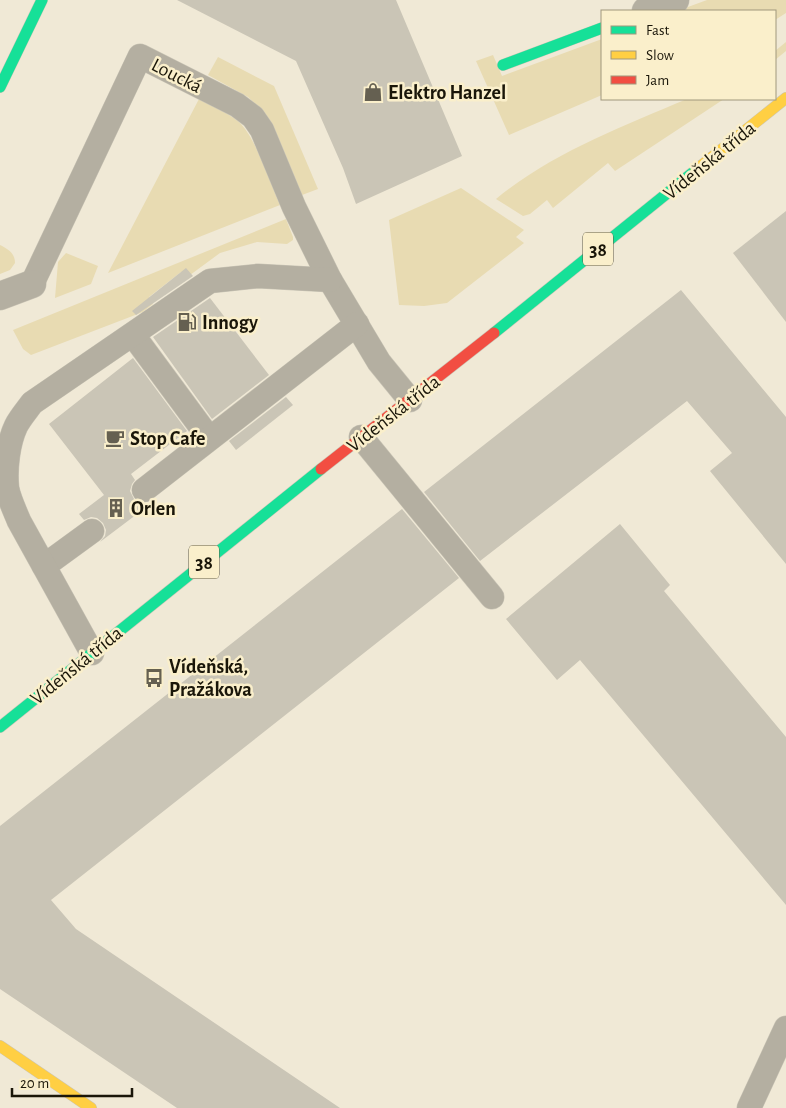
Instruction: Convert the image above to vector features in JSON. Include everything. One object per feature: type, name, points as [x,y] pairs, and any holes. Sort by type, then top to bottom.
[{"type":"main road","points":[[0,87],[42,0]]},
{"type":"main road","points":[[503,66],[601,28]]},
{"type":"main road","name":"Vídeňská třída","points":[[0,727],[786,98]]},
{"type":"main road","points":[[0,1046],[91,1108]]},
{"type":"street","points":[[649,10],[675,0]]},
{"type":"street","name":"Loucká","points":[[0,296],[32,284]]},
{"type":"lane","name":"Loucká","points":[[32,284],[140,56],[236,105],[252,117],[262,130],[294,207],[330,280],[379,362],[410,400]]},
{"type":"lane","points":[[92,652],[19,521],[7,488],[10,442],[17,425],[32,403],[210,282],[258,276],[330,280]]},
{"type":"lane","points":[[144,490],[357,324]]},
{"type":"lane","points":[[133,335],[209,438]]},
{"type":"lane","points":[[361,437],[492,597]]},
{"type":"lane","points":[[44,566],[92,531]]},
{"type":"lane","points":[[749,1108],[786,1028]]},
{"type":"shaded area","points":[[707,0],[786,0],[786,13],[776,19],[776,10],[680,10]]},
{"type":"shaded area","points":[[601,39],[601,95],[509,135],[476,61],[493,55],[502,76]]},
{"type":"shaded area","points":[[786,42],[786,51],[776,59],[776,50]]},
{"type":"shaded area","points":[[218,57],[274,86],[318,189],[302,195],[260,109],[248,97],[208,75]]},
{"type":"shaded area","points":[[199,99],[230,115],[245,129],[257,149],[280,205],[108,273]]},
{"type":"shaded area","points":[[685,100],[722,100],[615,171],[608,163],[553,208],[547,200],[530,214],[523,216],[496,199],[540,168],[612,131]]},
{"type":"shaded area","points":[[461,188],[524,230],[516,237],[524,243],[447,303],[424,306],[399,305],[389,220]]},
{"type":"shaded area","points":[[286,219],[293,237],[293,240],[287,244],[257,242],[220,253],[186,278],[181,272],[149,297],[153,304],[143,312],[31,355],[23,349],[13,330]]},
{"type":"shaded area","points":[[0,245],[12,254],[15,263],[10,270],[0,274]]},
{"type":"shaded area","points":[[66,253],[98,266],[91,284],[55,298],[58,262]]},
{"type":"building","name":"Elektro Hanzel","points":[[177,0],[396,0],[462,156],[356,204],[343,168],[296,61]]},
{"type":"building","points":[[786,211],[786,322],[733,253]]},
{"type":"building","points":[[186,268],[193,276],[136,315],[132,311]]},
{"type":"building","points":[[681,290],[786,417],[786,564],[710,471],[732,453],[687,401],[480,561],[424,492]]},
{"type":"building","points":[[210,298],[269,375],[212,419],[153,337]]},
{"type":"building","name":"Stop Cafe","points":[[133,358],[187,431],[131,474],[135,480],[130,491],[134,499],[139,503],[145,504],[153,502],[100,542],[105,536],[106,530],[103,523],[97,518],[91,517],[84,520],[79,514],[104,495],[49,424]]},
{"type":"building","points":[[286,397],[293,405],[236,450],[229,441]]},
{"type":"building","points":[[402,509],[459,578],[51,900],[76,929],[340,1108],[177,1108],[0,989],[0,826]]},
{"type":"building","points":[[620,524],[670,585],[664,591],[786,737],[786,905],[580,660],[557,680],[506,619]]},
{"type":"traffic: fast","points":[[0,87],[42,0]]},
{"type":"traffic: fast","points":[[503,65],[601,28]]},
{"type":"traffic: fast","points":[[494,333],[696,170]]},
{"type":"traffic: fast","points":[[0,727],[321,469]]},
{"type":"traffic: slow","points":[[696,170],[786,98]]},
{"type":"traffic: slow","points":[[0,1046],[91,1108]]},
{"type":"traffic: jam","points":[[321,469],[494,333]]},
{"type":"place","name":"Elektro Hanzel","points":[[373,92]]},
{"type":"place","name":"Innogy","points":[[187,322]]},
{"type":"place","name":"Stop Cafe","points":[[115,438]]},
{"type":"place","name":"Orlen","points":[[116,508]]},
{"type":"place","name":"Vídeňská, Pražákova","points":[[154,678]]}]
